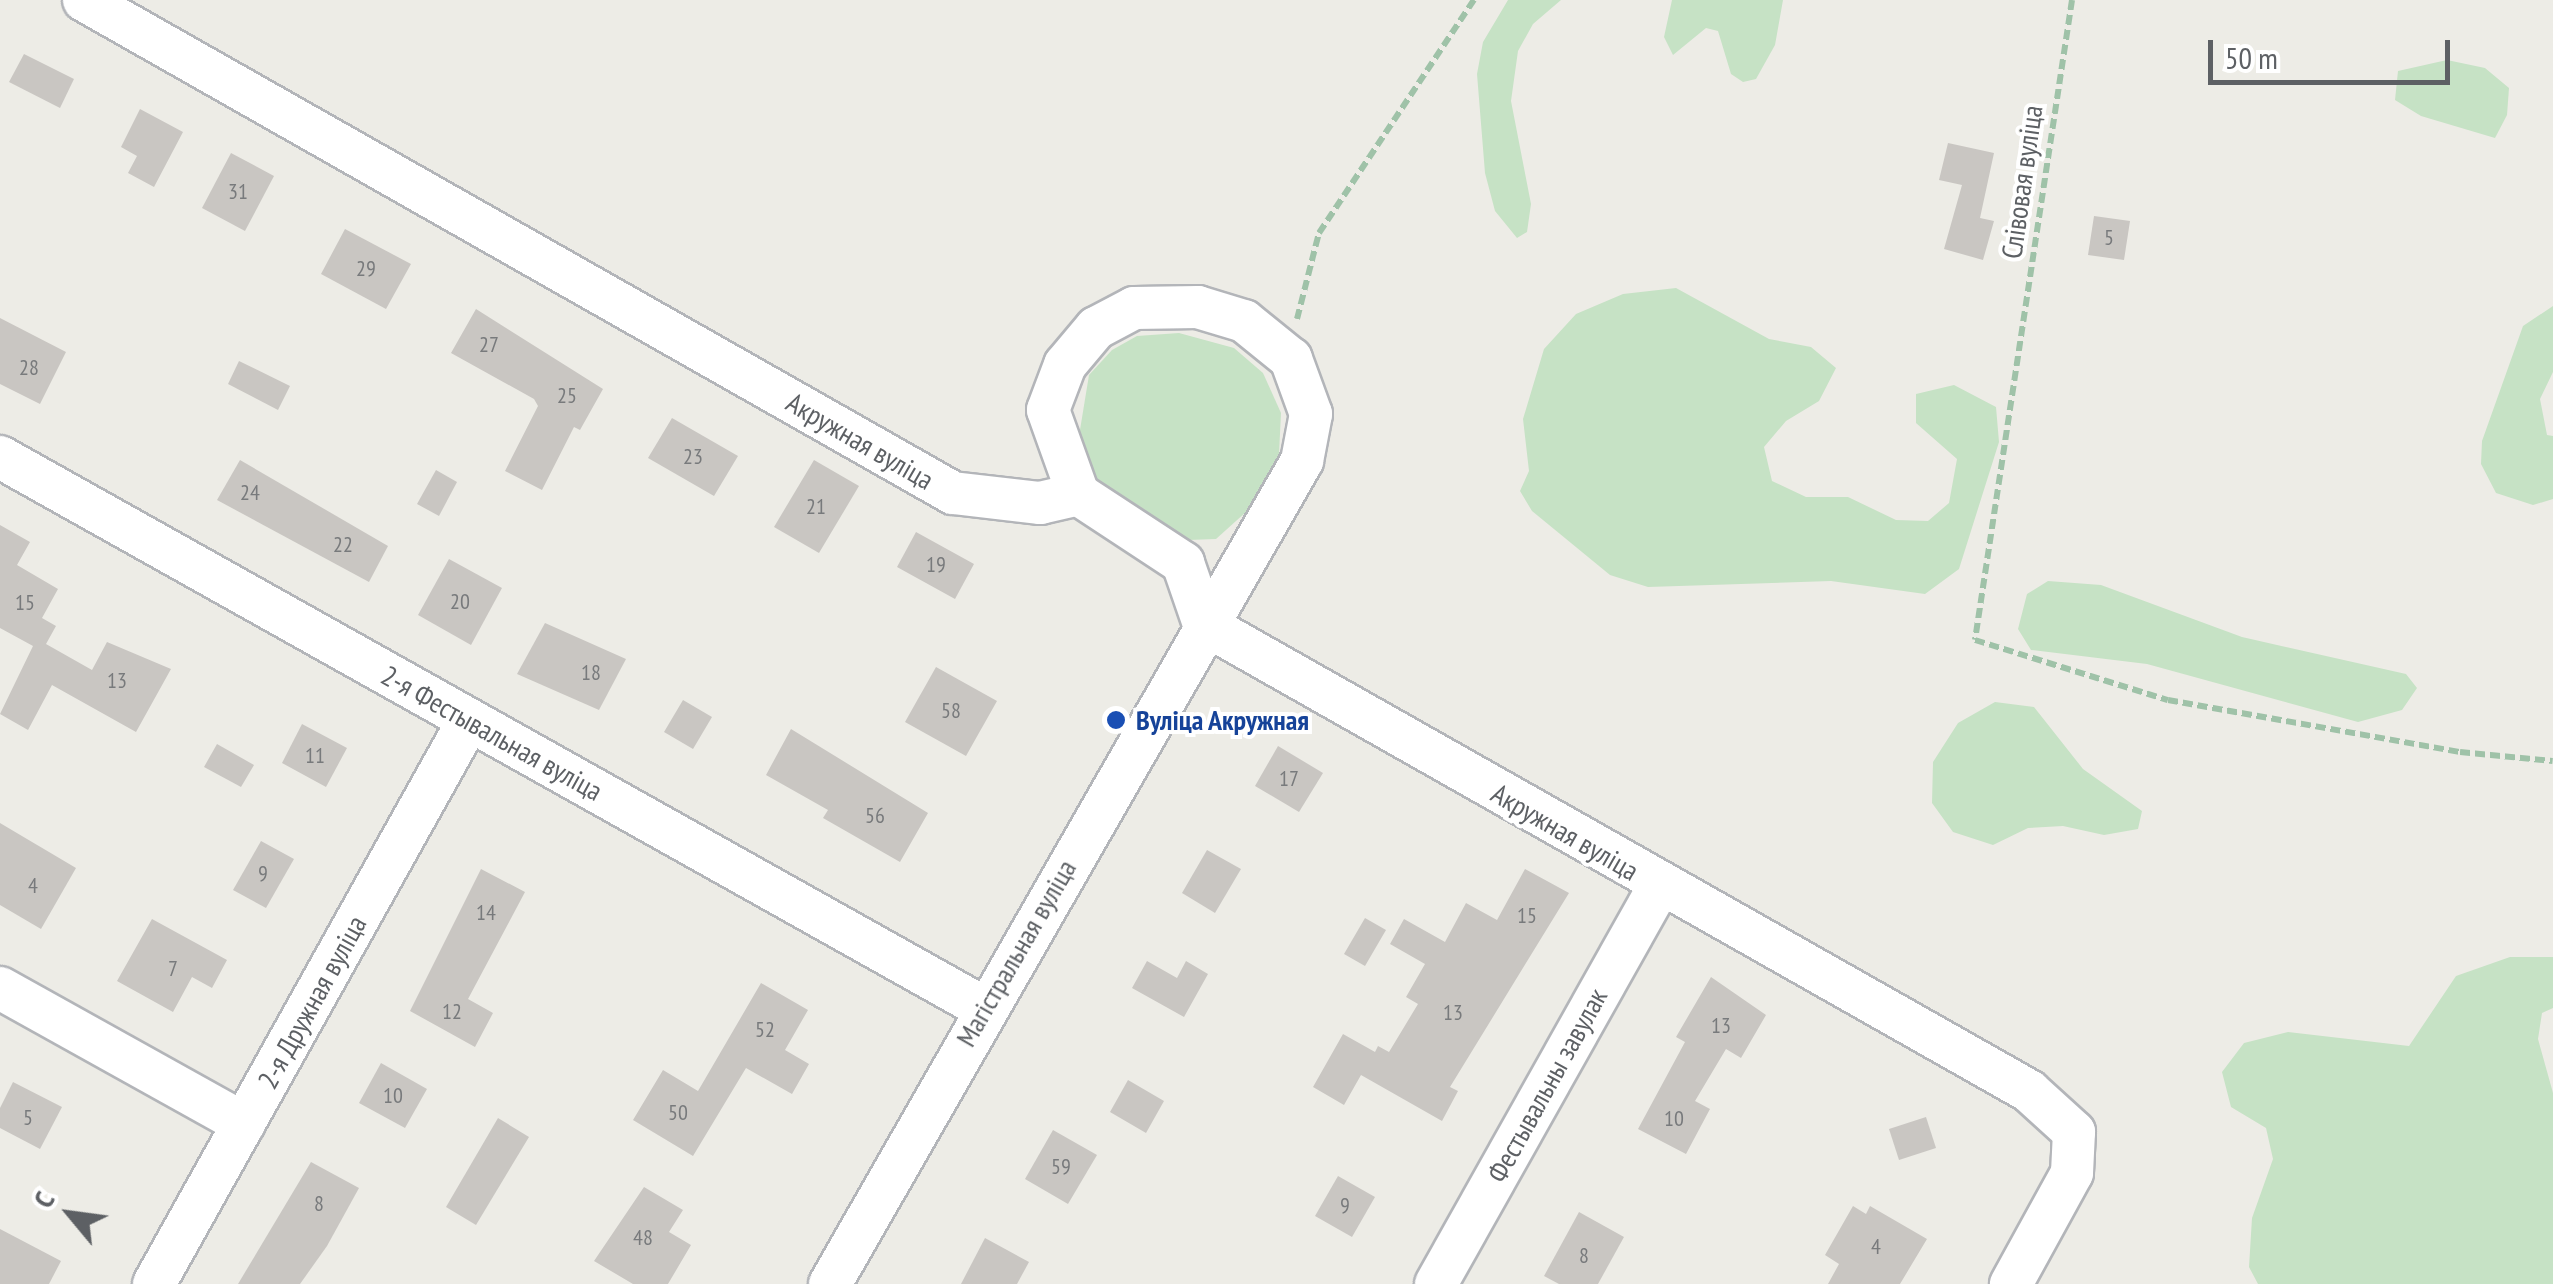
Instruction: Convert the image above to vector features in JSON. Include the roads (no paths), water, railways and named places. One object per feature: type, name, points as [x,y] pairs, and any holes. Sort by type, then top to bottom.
[{"type":"street","name":"Акружная вуліца","points":[[84,0],[953,493],[1040,502],[1078,494]]},
{"type":"street","name":"Магістральная вуліца","points":[[830,1284],[984,1008],[1302,460],[1311,414],[1291,360],[1244,322],[1198,307],[1134,308],[1096,328],[1066,365],[1048,410],[1078,494]]},
{"type":"street","name":"2-я Фестывальная вуліца","points":[[0,458],[984,1008]]},
{"type":"street","points":[[1078,494],[1183,563],[1204,624]]},
{"type":"street","name":"Акружная вуліца","points":[[1204,624],[1660,886],[2029,1091],[2074,1132],[2072,1173],[2011,1284]]},
{"type":"street","name":"2-я Дружная вуліца","points":[[154,1284],[470,720]]},
{"type":"street","name":"Фестывальны завулак","points":[[1436,1284],[1660,886]]},
{"type":"street","points":[[0,988],[244,1124]]},
{"type":"place","name":"Вуліца Акружная","points":[[1116,720]]}]
